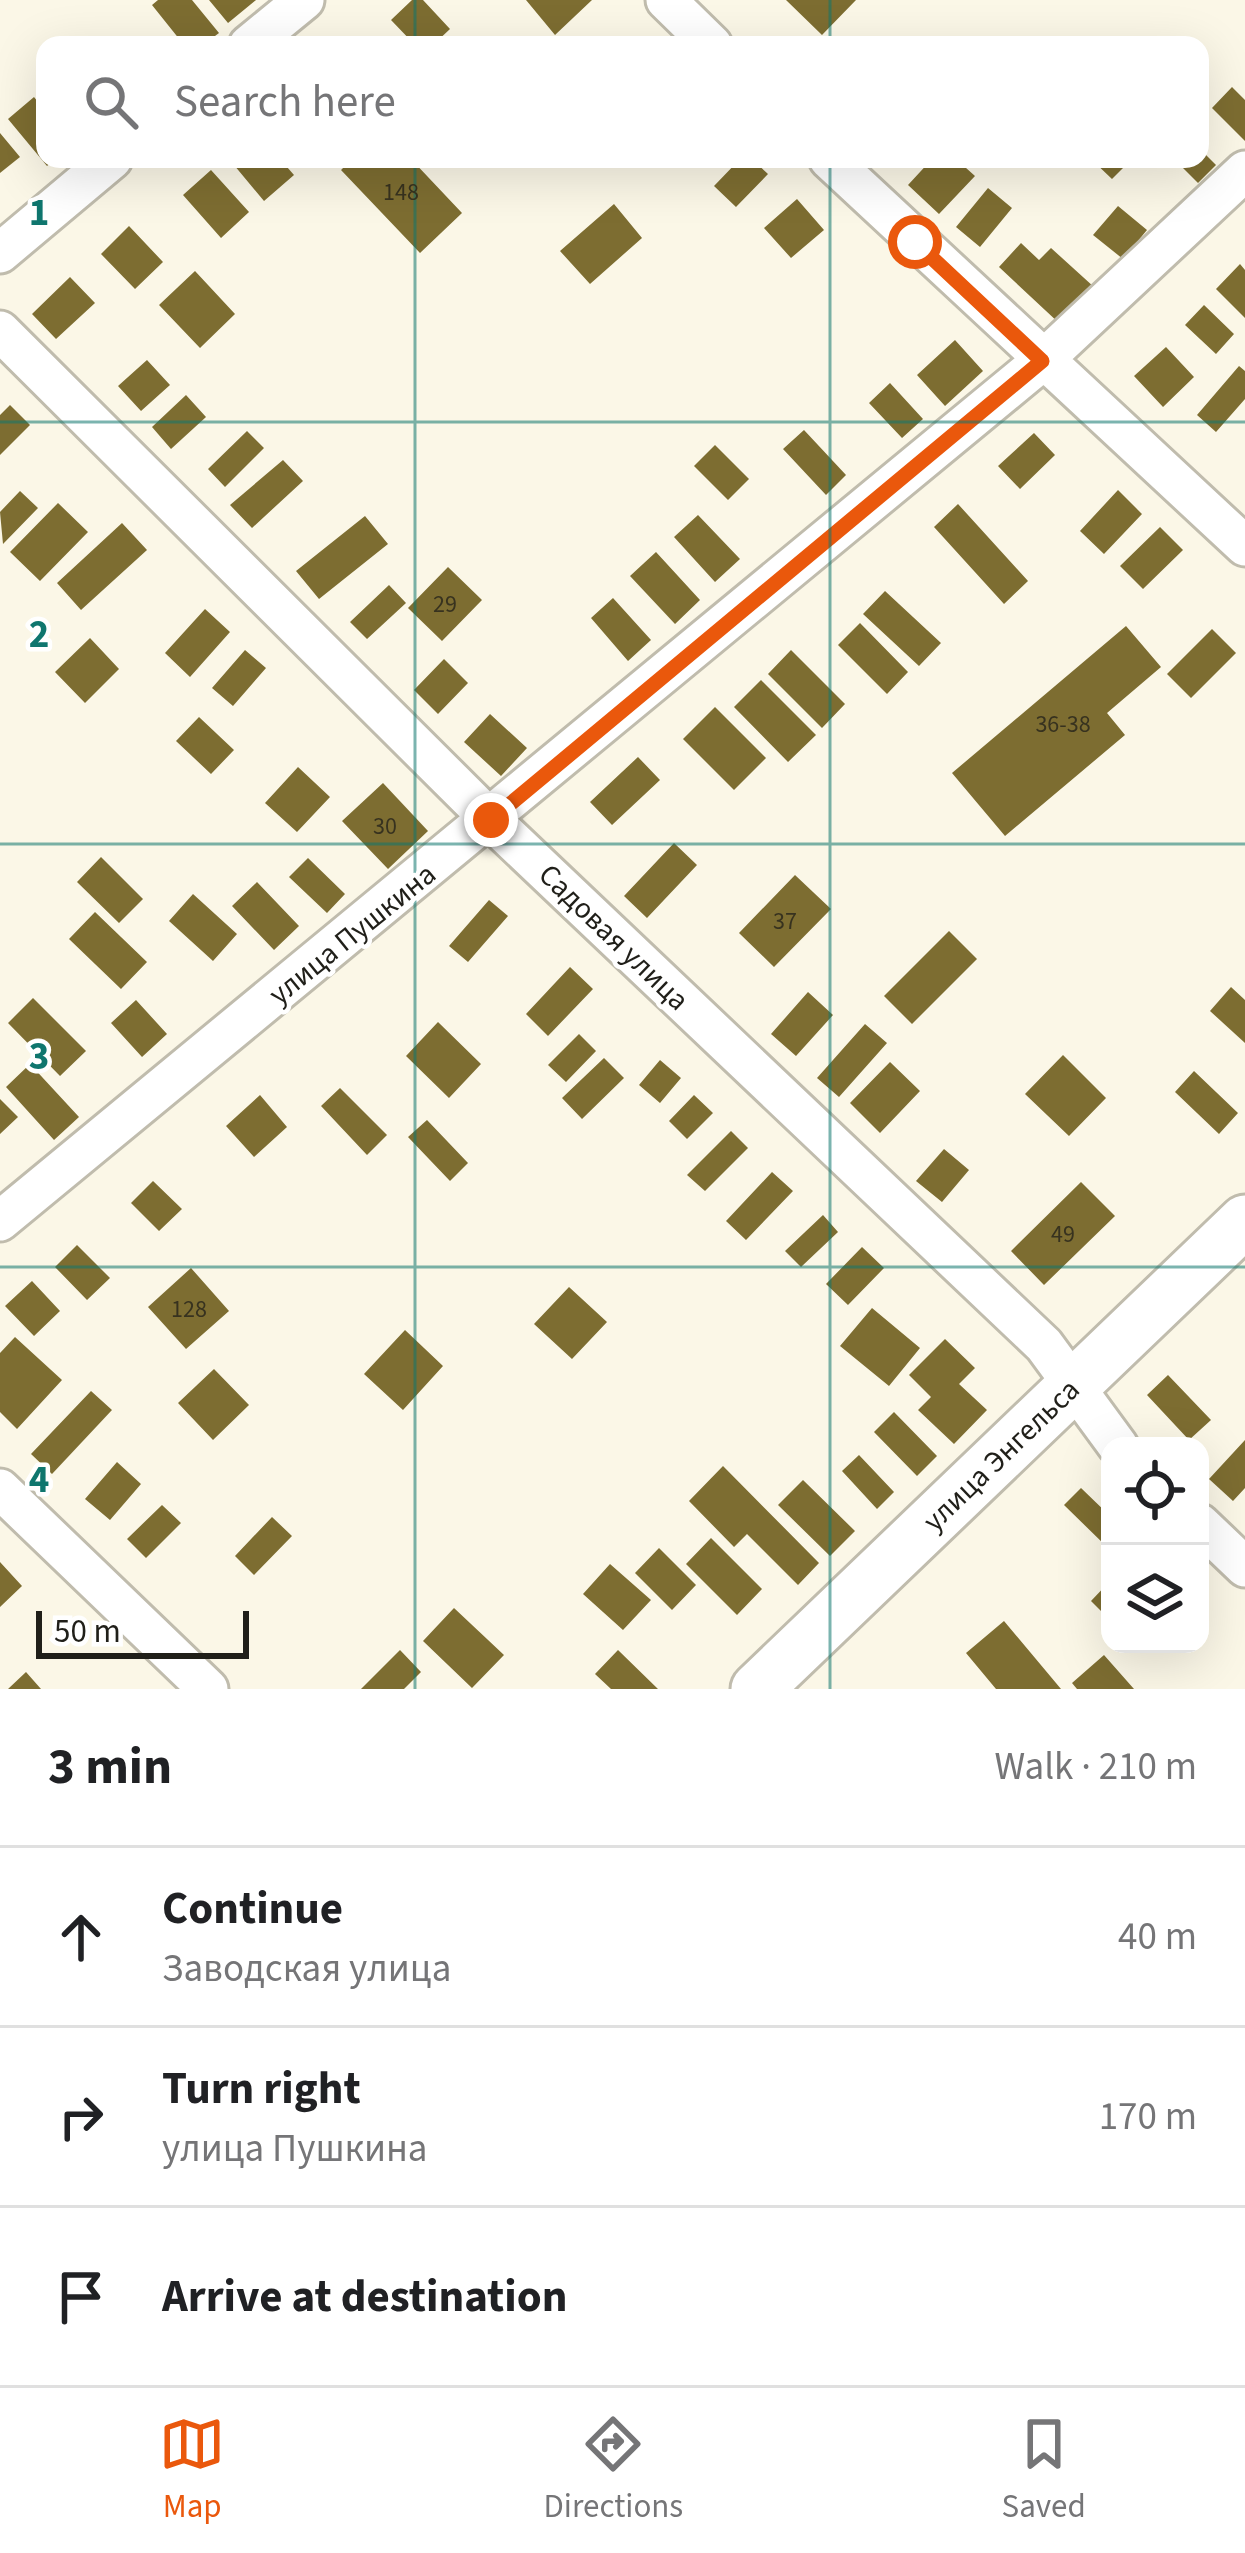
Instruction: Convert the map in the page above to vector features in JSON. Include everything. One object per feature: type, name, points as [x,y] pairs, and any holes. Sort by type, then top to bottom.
[{"type":"main road","name":"улица Энгельса","points":[[757,1689],[1245,1221]]},
{"type":"street","points":[[260,36],[304,0]]},
{"type":"street","points":[[665,0],[703,36]]},
{"type":"street","points":[[0,253],[101,168]]},
{"type":"street","points":[[838,168],[1245,545]]},
{"type":"street","name":"улица Пушкина","points":[[0,1221],[1042,361],[1245,170]]},
{"type":"street","name":"Садовая улица","points":[[0,331],[491,820],[1044,1345],[1111,1437]]},
{"type":"street","points":[[0,1489],[208,1689]]},
{"type":"street","points":[[1209,1533],[1245,1567]]},
{"type":"building","points":[[158,0],[192,0],[219,33],[177,36],[152,5]]},
{"type":"building","points":[[209,0],[256,0],[228,23]]},
{"type":"building","points":[[412,0],[423,0],[450,29],[443,36],[406,36],[391,20]]},
{"type":"building","points":[[526,0],[592,0],[555,35]]},
{"type":"building","points":[[786,0],[856,0],[822,35]]},
{"type":"building","points":[[1232,87],[1245,100],[1245,141],[1212,108]]},
{"type":"building","points":[[34,97],[36,153],[8,119]]},
{"type":"building","points":[[0,133],[20,157],[0,173]]},
{"type":"building","points":[[1209,158],[1216,165],[1198,183],[1183,168],[1209,168]]},
{"type":"building","points":[[236,168],[288,168],[294,175],[264,201]]},
{"type":"building","points":[[420,168],[462,213],[420,253],[341,170]]},
{"type":"building","points":[[731,168],[762,168],[768,174],[736,207],[714,186]]},
{"type":"building","points":[[924,168],[966,168],[975,176],[939,214],[908,185]]},
{"type":"building","points":[[1100,168],[1123,168],[1112,179]]},
{"type":"building","points":[[211,170],[249,212],[221,238],[183,195]]},
{"type":"building","points":[[988,188],[1012,208],[980,247],[956,227]]},
{"type":"building","points":[[797,199],[824,230],[791,258],[764,228]]},
{"type":"building","points":[[614,204],[642,238],[590,284],[560,251]]},
{"type":"building","points":[[1118,206],[1147,230],[1123,259],[1093,235]]},
{"type":"building","points":[[129,226],[163,262],[135,289],[101,254]]},
{"type":"building","points":[[1021,243],[1039,260],[1051,248],[1094,287],[1060,324],[999,267]]},
{"type":"building","points":[[1240,264],[1245,270],[1245,318],[1216,289]]},
{"type":"building","points":[[195,271],[235,314],[200,348],[159,305]]},
{"type":"building","points":[[70,277],[95,303],[56,339],[32,314]]},
{"type":"building","points":[[1204,305],[1234,334],[1216,354],[1185,325]]},
{"type":"building","points":[[955,340],[983,371],[945,406],[917,375]]},
{"type":"building","points":[[1166,347],[1194,377],[1163,407],[1134,376]]},
{"type":"building","points":[[147,360],[170,385],[141,411],[118,386]]},
{"type":"building","points":[[1239,366],[1245,371],[1245,399],[1216,432],[1197,415]]},
{"type":"building","points":[[890,383],[923,419],[902,438],[869,403]]},
{"type":"building","points":[[186,395],[206,417],[171,449],[152,427]]},
{"type":"building","points":[[10,405],[30,425],[0,455],[0,415]]},
{"type":"building","points":[[804,430],[846,475],[826,495],[783,449]]},
{"type":"building","points":[[247,431],[264,448],[225,487],[208,469]]},
{"type":"building","points":[[1034,433],[1055,455],[1020,489],[998,466]]},
{"type":"building","points":[[715,445],[749,479],[728,500],[694,466]]},
{"type":"building","points":[[283,460],[303,481],[252,528],[230,505]]},
{"type":"building","points":[[1118,490],[1142,514],[1104,554],[1080,531]]},
{"type":"building","points":[[20,491],[38,508],[3,544],[0,512]]},
{"type":"building","points":[[58,503],[88,532],[40,581],[10,552]]},
{"type":"building","points":[[958,504],[1028,581],[1004,604],[934,527]]},
{"type":"building","points":[[698,515],[740,559],[715,582],[674,537]]},
{"type":"building","points":[[365,516],[388,544],[319,599],[296,571]]},
{"type":"building","points":[[122,523],[147,550],[81,610],[57,583]]},
{"type":"building","points":[[1160,527],[1183,550],[1143,589],[1120,566]]},
{"type":"building","points":[[656,552],[700,600],[675,624],[630,576]]},
{"type":"building","points":[[448,567],[482,600],[442,641],[408,608]]},
{"type":"building","points":[[389,585],[406,603],[367,639],[350,622]]},
{"type":"building","points":[[885,591],[941,643],[919,666],[863,614]]},
{"type":"building","points":[[613,598],[651,640],[628,661],[591,618]]},
{"type":"building","points":[[205,609],[230,632],[190,677],[165,653]]},
{"type":"building","points":[[860,623],[908,672],[887,694],[838,645]]},
{"type":"building","points":[[1126,626],[1161,667],[1107,713],[1125,735],[1005,836],[952,773]]},
{"type":"building","points":[[1212,629],[1236,653],[1191,698],[1167,674]]},
{"type":"building","points":[[90,638],[119,669],[85,703],[55,672]]},
{"type":"building","points":[[245,650],[266,668],[233,706],[212,688]]},
{"type":"building","points":[[791,650],[845,704],[822,728],[768,674]]},
{"type":"building","points":[[444,659],[468,683],[438,714],[414,690]]},
{"type":"building","points":[[761,680],[816,735],[788,762],[734,707]]},
{"type":"building","points":[[715,707],[766,758],[734,790],[683,739]]},
{"type":"building","points":[[490,714],[527,748],[501,776],[464,742]]},
{"type":"building","points":[[199,717],[234,750],[211,774],[176,741]]},
{"type":"building","points":[[638,757],[660,780],[612,825],[590,802]]},
{"type":"building","points":[[298,767],[330,797],[297,832],[265,803]]},
{"type":"building","points":[[383,783],[428,831],[388,869],[342,821]]},
{"type":"building","points":[[674,843],[697,865],[647,918],[624,896]]},
{"type":"building","points":[[101,857],[143,899],[119,923],[77,882]]},
{"type":"building","points":[[308,858],[345,894],[327,913],[289,877]]},
{"type":"building","points":[[795,875],[831,909],[774,967],[739,933]]},
{"type":"building","points":[[257,882],[299,926],[274,950],[232,906]]},
{"type":"building","points":[[193,894],[237,934],[213,961],[169,921]]},
{"type":"building","points":[[489,900],[508,916],[468,962],[449,946]]},
{"type":"building","points":[[95,912],[147,962],[121,989],[69,939]]},
{"type":"building","points":[[949,931],[977,959],[912,1024],[884,996]]},
{"type":"building","points":[[570,967],[593,989],[548,1036],[526,1014]]},
{"type":"building","points":[[1231,987],[1245,1000],[1245,1043],[1210,1011]]},
{"type":"building","points":[[808,992],[833,1015],[796,1056],[771,1034]]},
{"type":"building","points":[[33,998],[86,1051],[60,1076],[8,1023]]},
{"type":"building","points":[[136,1000],[167,1034],[142,1057],[111,1023]]},
{"type":"building","points":[[438,1022],[481,1064],[449,1098],[406,1056]]},
{"type":"building","points":[[865,1024],[887,1043],[839,1097],[817,1078]]},
{"type":"building","points":[[579,1034],[596,1051],[566,1082],[548,1065]]},
{"type":"building","points":[[1063,1055],[1106,1098],[1069,1136],[1025,1094]]},
{"type":"building","points":[[604,1058],[624,1078],[582,1119],[562,1098]]},
{"type":"building","points":[[660,1060],[681,1078],[660,1103],[639,1085]]},
{"type":"building","points":[[890,1062],[920,1091],[880,1133],[850,1103]]},
{"type":"building","points":[[30,1064],[79,1117],[54,1140],[6,1087]]},
{"type":"building","points":[[1194,1071],[1238,1113],[1219,1134],[1175,1092]]},
{"type":"building","points":[[340,1088],[387,1135],[367,1155],[321,1106]]},
{"type":"building","points":[[260,1095],[287,1127],[254,1157],[226,1126]]},
{"type":"building","points":[[694,1095],[713,1113],[687,1139],[669,1121]]},
{"type":"building","points":[[0,1099],[18,1117],[0,1134]]},
{"type":"building","points":[[427,1120],[468,1163],[450,1181],[408,1137]]},
{"type":"building","points":[[731,1131],[748,1148],[705,1191],[687,1175]]},
{"type":"building","points":[[944,1149],[969,1170],[942,1202],[916,1181]]},
{"type":"building","points":[[772,1172],[793,1191],[746,1240],[726,1221]]},
{"type":"building","points":[[153,1181],[182,1209],[159,1231],[131,1203]]},
{"type":"building","points":[[1081,1182],[1115,1216],[1044,1285],[1011,1251]]},
{"type":"building","points":[[823,1215],[838,1232],[801,1267],[785,1251]]},
{"type":"building","points":[[77,1245],[110,1278],[87,1300],[55,1267]]},
{"type":"building","points":[[862,1247],[884,1268],[848,1305],[826,1284]]},
{"type":"building","points":[[191,1268],[229,1311],[186,1349],[148,1307]]},
{"type":"building","points":[[32,1281],[60,1311],[34,1336],[5,1306]]},
{"type":"building","points":[[569,1287],[607,1322],[572,1359],[534,1324]]},
{"type":"building","points":[[872,1308],[920,1348],[889,1386],[840,1346]]},
{"type":"building","points":[[405,1330],[443,1366],[403,1410],[364,1374]]},
{"type":"building","points":[[15,1337],[62,1380],[17,1429],[0,1412],[0,1353]]},
{"type":"building","points":[[945,1339],[975,1368],[959,1384],[987,1410],[954,1444],[918,1410],[931,1397],[909,1375]]},
{"type":"building","points":[[214,1369],[249,1405],[213,1440],[178,1403]]},
{"type":"building","points":[[1168,1375],[1211,1420],[1186,1437],[1147,1395]]},
{"type":"building","points":[[91,1391],[112,1410],[52,1474],[31,1454]]},
{"type":"building","points":[[894,1412],[937,1456],[917,1476],[874,1432]]},
{"type":"building","points":[[1245,1440],[1245,1488],[1233,1501],[1209,1479]]},
{"type":"building","points":[[859,1455],[894,1492],[877,1509],[842,1471]]},
{"type":"building","points":[[117,1462],[141,1484],[110,1520],[85,1499]]},
{"type":"building","points":[[723,1466],[819,1563],[798,1585],[747,1534],[734,1547],[689,1501]]},
{"type":"building","points":[[803,1480],[855,1531],[830,1556],[778,1505]]},
{"type":"building","points":[[1081,1488],[1101,1507],[1101,1541],[1064,1505]]},
{"type":"building","points":[[162,1505],[181,1523],[146,1558],[127,1539]]},
{"type":"building","points":[[272,1517],[292,1536],[254,1575],[235,1556]]},
{"type":"building","points":[[711,1538],[762,1589],[737,1615],[686,1564]]},
{"type":"building","points":[[659,1548],[696,1585],[672,1610],[635,1573]]},
{"type":"building","points":[[0,1562],[22,1586],[0,1607]]},
{"type":"building","points":[[610,1564],[651,1600],[623,1630],[583,1594]]},
{"type":"building","points":[[1101,1590],[1101,1611],[1091,1601]]},
{"type":"building","points":[[454,1608],[504,1655],[472,1688],[423,1641]]},
{"type":"building","points":[[1004,1621],[1061,1689],[996,1689],[966,1653]]},
{"type":"building","points":[[400,1650],[421,1672],[404,1689],[361,1689]]},
{"type":"building","points":[[618,1650],[658,1689],[611,1689],[595,1674]]},
{"type":"building","points":[[1104,1655],[1134,1689],[1077,1689],[1072,1683]]},
{"type":"building","points":[[26,1672],[41,1689],[8,1689]]},
{"type":"route","points":[[491,820],[1042,361],[915,242]]}]
